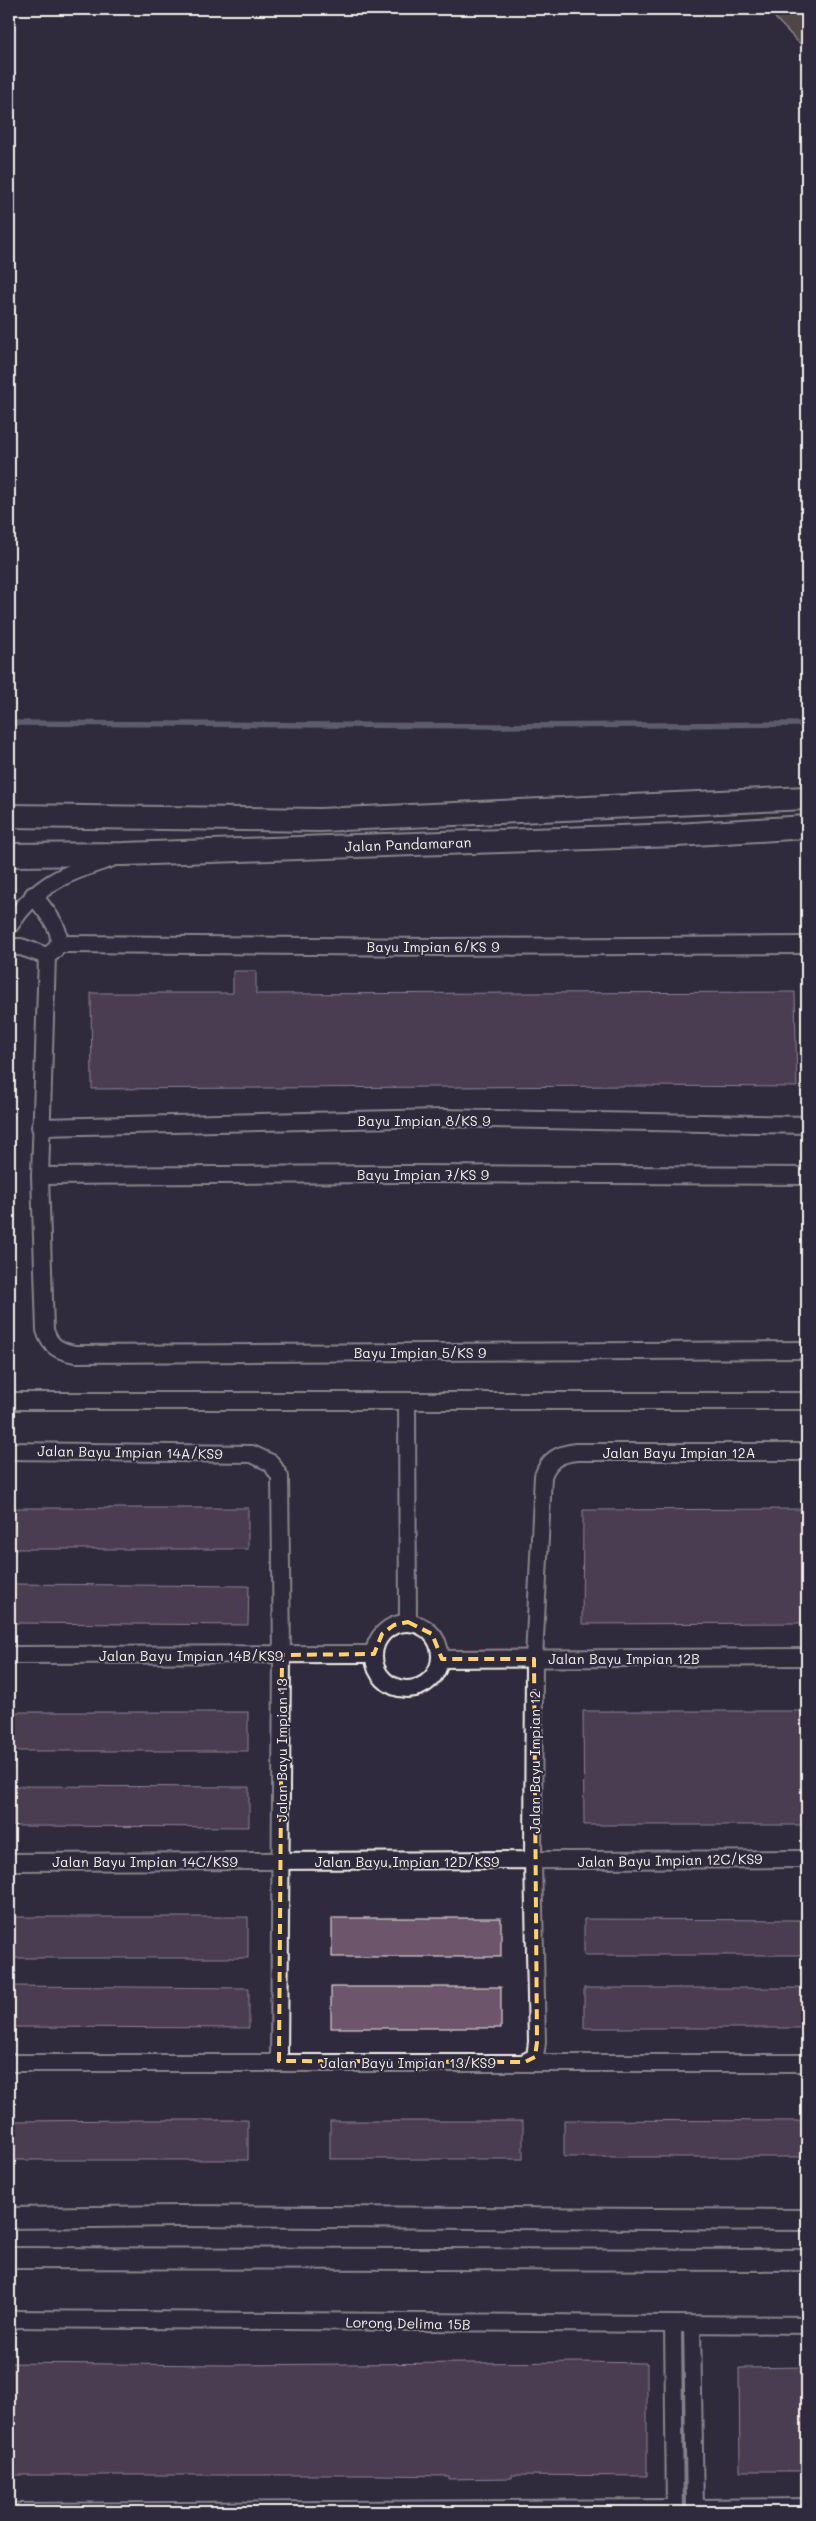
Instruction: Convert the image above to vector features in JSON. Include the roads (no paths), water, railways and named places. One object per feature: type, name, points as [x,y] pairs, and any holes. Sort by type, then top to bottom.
[{"type":"highway","points":[[788,9],[807,30]]},
{"type":"main road","name":"Jalan Pandamaran","points":[[9,816],[320,820],[807,798]]},
{"type":"main road","name":"Jalan Pandamaran","points":[[9,855],[124,854],[677,835],[807,827]]},
{"type":"street","points":[[9,926],[33,895],[66,875],[124,854]]},
{"type":"street","points":[[33,895],[54,923],[59,934],[60,944],[55,951],[47,956]]},
{"type":"street","name":"Bayu Impian 6/KS 9","points":[[60,944],[440,947],[807,945]]},
{"type":"street","points":[[9,947],[21,947],[47,956]]},
{"type":"street","points":[[40,1176],[40,1127],[47,956]]},
{"type":"street","name":"Bayu Impian 8/KS 9","points":[[40,1127],[444,1118],[807,1125]]},
{"type":"street","name":"Bayu Impian 7/KS 9","points":[[40,1176],[398,1174],[807,1176]]},
{"type":"street","name":"Bayu Impian 5/KS 9","points":[[40,1176],[45,1330],[52,1345],[63,1352],[76,1354],[807,1350]]},
{"type":"street","points":[[9,1401],[807,1401]]},
{"type":"street","points":[[407,1401],[408,1622]]},
{"type":"street","name":"Jalan Bayu Impian 14A/KS9","points":[[9,1451],[252,1454]]},
{"type":"street","name":"Jalan Bayu Impian 12A","points":[[553,1459],[561,1454],[576,1452],[807,1452]]},
{"type":"street","name":"Jalan Bayu Impian 13","points":[[252,1454],[271,1463],[280,1477],[282,1655],[279,2062]]},
{"type":"street","name":"Jalan Bayu Impian 12","points":[[525,2062],[535,2057],[537,2042],[533,1862],[534,1659],[543,1476],[546,1466],[553,1459]]},
{"type":"street","points":[[408,1622],[424,1627],[432,1634],[438,1643],[441,1659],[437,1671],[429,1681],[417,1687],[405,1689],[392,1686],[382,1678],[376,1667],[374,1654],[382,1634],[394,1625],[408,1622]]},
{"type":"street","name":"Jalan Bayu Impian 14B/KS9","points":[[9,1654],[374,1654]]},
{"type":"street","name":"Jalan Bayu Impian 12B","points":[[441,1659],[807,1657]]},
{"type":"street","name":"Jalan Bayu Impian 12D/KS9","points":[[280,1860],[403,1859],[533,1862]]},
{"type":"street","name":"Jalan Bayu Impian 12C/KS9","points":[[533,1862],[807,1859]]},
{"type":"street","name":"Jalan Bayu Impian 14C/KS9","points":[[9,1862],[280,1860]]},
{"type":"street","name":"Jalan Bayu Impian 13/KS9","points":[[9,2063],[807,2063]]},
{"type":"street","points":[[9,2218],[189,2216],[807,2220]]},
{"type":"street","points":[[9,2258],[807,2260]]},
{"type":"street","name":"Lorong Delima 15B","points":[[9,2319],[807,2325]]},
{"type":"street","points":[[9,2512],[675,2510],[673,2325]]},
{"type":"street","points":[[692,2325],[695,2510],[807,2507]]},
{"type":"waterway","points":[[9,723],[498,726],[807,724]]}]
